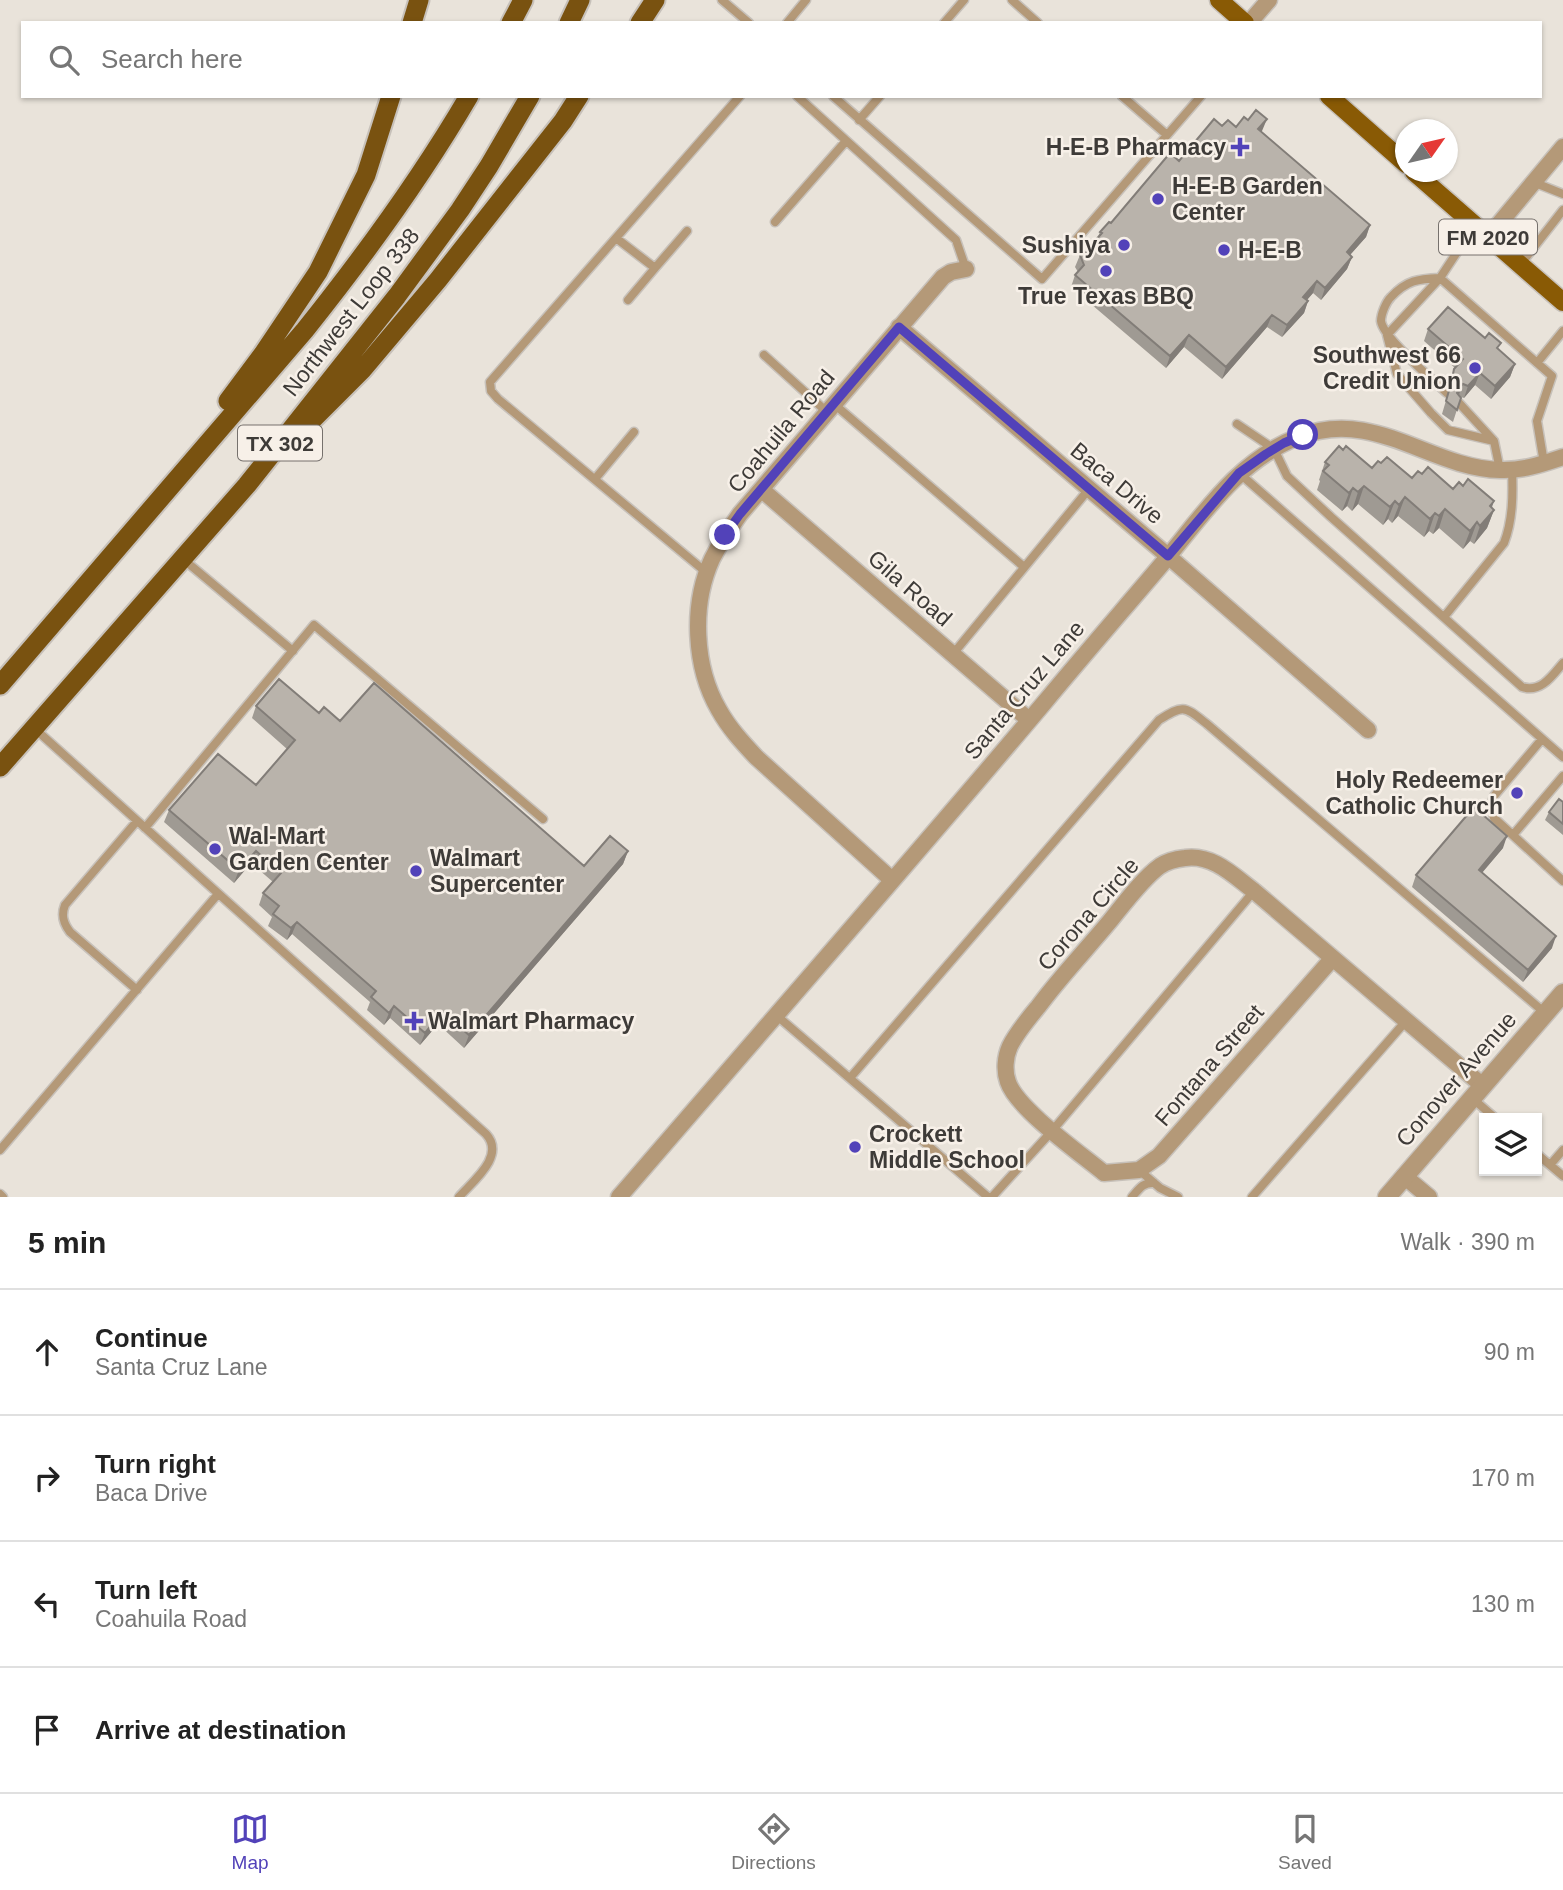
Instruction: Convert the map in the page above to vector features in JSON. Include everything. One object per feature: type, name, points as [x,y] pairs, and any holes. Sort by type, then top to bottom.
[{"type":"highway","points":[[413,21],[419,0]]},
{"type":"highway","points":[[512,21],[523,0]]},
{"type":"highway","points":[[570,21],[580,0]]},
{"type":"highway","points":[[626,21],[639,0]]},
{"type":"highway","points":[[641,21],[655,0]]},
{"type":"highway","points":[[78,595],[263,354],[318,272],[366,175],[390,98]]},
{"type":"highway","name":"Northwest Loop 338","points":[[0,685],[339,288],[402,201],[468,98]]},
{"type":"highway","name":"Northwest Loop 338","points":[[0,767],[247,485],[429,253],[489,166],[529,98]]},
{"type":"highway","points":[[247,485],[363,369],[438,280],[563,121],[578,98]]},
{"type":"highway","points":[[476,232],[512,201],[591,98]]},
{"type":"main road","points":[[1219,0],[1245,21]]},
{"type":"main road","points":[[1331,98],[1395,155]]},
{"type":"main road","name":"FM 2020","points":[[1426,182],[1563,302]]},
{"type":"street","points":[[1249,21],[1269,0]]},
{"type":"street","points":[[1482,231],[1533,183],[1563,148]]},
{"type":"street","name":"Coahuila Road","points":[[892,880],[756,757],[735,734],[718,709],[706,681],[700,652],[698,621],[707,573],[725,535],[943,277],[951,272],[966,270]]},
{"type":"street","name":"Baca Drive","points":[[899,327],[1368,730]]},
{"type":"street","name":"Santa Cruz Lane","points":[[619,1197],[1239,473],[1274,449],[1303,435],[1342,429],[1378,433],[1457,463],[1506,470],[1524,469],[1563,457]]},
{"type":"street","name":"Gila Road","points":[[762,490],[1029,720]]},
{"type":"street","name":"Corona Circle","points":[[1139,1170],[1104,1173],[1052,1131],[1014,1094],[1006,1072],[1006,1057],[1020,1030],[1137,889],[1158,867],[1182,858],[1209,860],[1254,891],[1406,1021],[1477,1092]]},
{"type":"street","name":"Fontana Street","points":[[1139,1170],[1159,1156],[1332,959]]},
{"type":"street","name":"Conover Avenue","points":[[1387,1197],[1563,992]]},
{"type":"street","points":[[1405,1176],[1429,1197]]},
{"type":"lane","points":[[722,0],[747,21]]},
{"type":"lane","points":[[789,21],[806,0]]},
{"type":"lane","points":[[946,21],[964,0]]},
{"type":"lane","points":[[1012,0],[1036,21]]},
{"type":"lane","points":[[707,573],[498,399],[491,391],[491,383],[738,98]]},
{"type":"lane","points":[[799,98],[956,240],[966,270]]},
{"type":"lane","points":[[834,98],[1042,279],[1198,98]]},
{"type":"lane","points":[[859,120],[878,98]]},
{"type":"lane","points":[[1124,98],[1167,135]]},
{"type":"lane","points":[[775,222],[846,141]]},
{"type":"lane","points":[[1533,183],[1563,194]]},
{"type":"lane","points":[[1520,265],[1563,210]]},
{"type":"lane","points":[[628,300],[687,231]]},
{"type":"lane","points":[[1387,335],[1482,231]]},
{"type":"lane","points":[[616,238],[654,268]]},
{"type":"lane","points":[[1494,441],[1448,430],[1397,374],[1381,320],[1387,302],[1399,288],[1416,279],[1440,278],[1552,376],[1537,421],[1544,463]]},
{"type":"lane","points":[[1537,363],[1563,331]]},
{"type":"lane","points":[[1387,335],[1447,393]]},
{"type":"lane","points":[[764,355],[1024,567]]},
{"type":"lane","points":[[1444,617],[1504,542],[1511,518],[1506,470],[1494,441],[1459,403]]},
{"type":"lane","points":[[1237,424],[1274,449],[1287,476],[1522,687],[1532,690],[1541,686],[1563,663]]},
{"type":"lane","points":[[595,480],[634,432]]},
{"type":"lane","points":[[1239,473],[1563,757]]},
{"type":"lane","points":[[953,654],[1089,489]]},
{"type":"lane","points":[[183,559],[293,651]]},
{"type":"lane","points":[[145,828],[314,625],[543,819]]},
{"type":"lane","points":[[850,1078],[1159,720],[1176,709],[1188,709],[1207,724],[1545,1013]]},
{"type":"lane","points":[[34,728],[491,1139],[492,1157],[458,1197]]},
{"type":"lane","points":[[1542,739],[1493,796],[1491,806],[1494,818],[1563,881]]},
{"type":"lane","points":[[1513,835],[1563,776]]},
{"type":"lane","points":[[136,990],[70,932],[62,917],[65,905],[137,821]]},
{"type":"lane","points":[[776,1015],[990,1197],[1052,1131],[1254,891]]},
{"type":"lane","points":[[0,1150],[218,894]]},
{"type":"lane","points":[[1252,1197],[1406,1021]]},
{"type":"lane","points":[[1477,1092],[1492,1113]]},
{"type":"lane","points":[[0,1135],[8,1141]]},
{"type":"lane","points":[[1550,1165],[1563,1150]]},
{"type":"lane","points":[[1542,1158],[1563,1176]]},
{"type":"lane","points":[[1139,1170],[1160,1188],[1178,1197]]},
{"type":"lane","points":[[1132,1197],[1142,1185],[1147,1182],[1154,1183]]},
{"type":"building","name":"H-E-B","points":[[1256,110],[1267,119],[1258,129],[1370,225],[1347,252],[1352,257],[1325,288],[1317,281],[1303,297],[1308,301],[1287,325],[1272,315],[1226,367],[1189,335],[1170,356],[1075,275],[1084,265],[1080,255],[1098,247],[1093,243],[1102,233],[1100,232],[1111,223],[1170,153],[1179,161],[1214,119],[1222,126],[1228,120],[1236,127],[1244,117],[1248,120]]},
{"type":"building","points":[[1448,307],[1485,338],[1489,333],[1501,343],[1497,348],[1515,364],[1495,386],[1480,373],[1468,386],[1463,384],[1458,388],[1457,393],[1461,398],[1457,410],[1446,401],[1450,387],[1458,383],[1453,374],[1454,369],[1463,359],[1428,329]]},
{"type":"building","points":[[1339,446],[1343,450],[1346,446],[1372,468],[1387,457],[1412,478],[1418,471],[1422,474],[1428,467],[1453,489],[1459,482],[1463,486],[1468,479],[1494,501],[1490,506],[1494,510],[1480,526],[1477,522],[1470,531],[1445,509],[1439,516],[1435,513],[1430,519],[1405,497],[1399,505],[1395,501],[1390,507],[1364,486],[1358,492],[1353,488],[1349,493],[1323,471],[1329,465],[1325,462]]},
{"type":"building","name":"Walmart Supercenter","points":[[279,679],[319,713],[324,707],[340,721],[374,683],[584,866],[610,836],[628,851],[469,1035],[442,1012],[425,1033],[394,1006],[389,1013],[371,997],[376,991],[297,922],[291,928],[273,914],[279,906],[263,893],[281,873],[256,851],[239,870],[169,810],[218,754],[256,785],[295,740],[256,706]]},
{"type":"building","points":[[1559,799],[1563,802],[1563,824],[1549,812]]},
{"type":"building","points":[[1474,807],[1507,836],[1479,870],[1556,936],[1528,970],[1416,875]]},
{"type":"place","name":"H-E-B Pharmacy","points":[[1240,147]]},
{"type":"place","name":"H-E-B Garden Center","points":[[1158,199]]},
{"type":"place","name":"Sushiya","points":[[1124,245]]},
{"type":"place","name":"H-E-B","points":[[1224,250]]},
{"type":"place","name":"True Texas BBQ","points":[[1106,271]]},
{"type":"place","name":"Southwest 66 Credit Union","points":[[1475,368]]},
{"type":"place","name":"Holy Redeemer Catholic Church","points":[[1517,793]]},
{"type":"place","name":"Wal-Mart Garden Center","points":[[215,849]]},
{"type":"place","name":"Walmart Supercenter","points":[[416,871]]},
{"type":"place","name":"Walmart Pharmacy","points":[[414,1021]]},
{"type":"place","name":"Crockett Middle School","points":[[855,1147]]},
{"type":"route","points":[[725,535],[899,327],[1168,556],[1239,473],[1284,443],[1303,435]]}]
